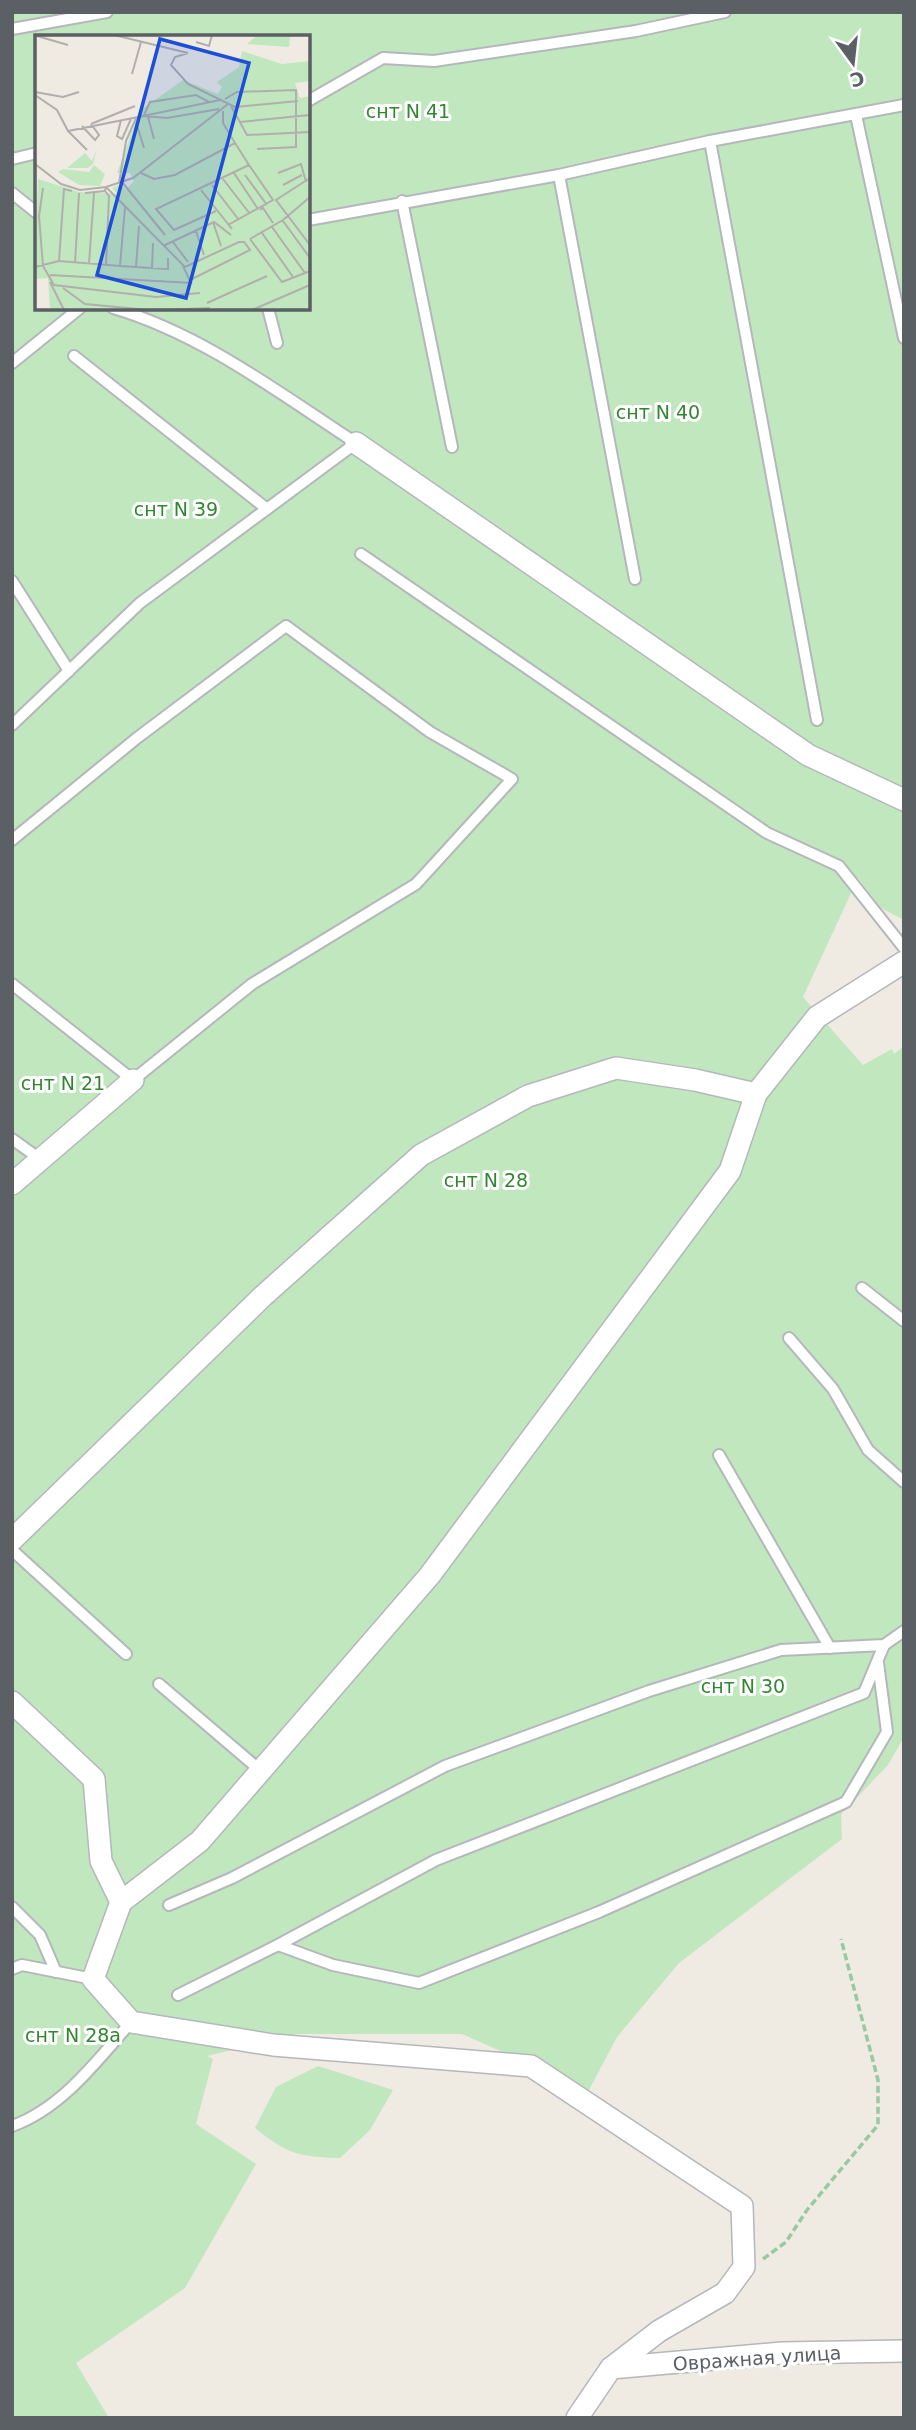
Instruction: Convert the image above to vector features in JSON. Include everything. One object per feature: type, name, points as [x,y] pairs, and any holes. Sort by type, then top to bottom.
[{"type":"street","points":[[356,443],[808,755],[904,800]]},
{"type":"street","points":[[578,2418],[611,2368],[659,2331],[725,2293],[744,2267],[742,2206],[531,2066],[273,2045],[131,2022],[93,1979],[121,1902],[200,1841],[430,1575],[730,1171],[756,1094],[817,1017],[904,962]]},
{"type":"street","points":[[12,1540],[263,1296],[421,1154],[528,1096],[616,1069],[695,1080],[756,1094]]},
{"type":"street","points":[[12,1184],[133,1080]]},
{"type":"street","points":[[12,1702],[94,1779],[101,1861],[121,1902]]},
{"type":"street","name":"Овражная улица","points":[[611,2368],[782,2353],[904,2351]]},
{"type":"lane","points":[[12,29],[107,12]]},
{"type":"lane","points":[[310,100],[383,58],[434,61],[636,31],[725,12]]},
{"type":"lane","points":[[310,220],[559,175],[710,141],[904,105]]},
{"type":"lane","points":[[856,115],[904,338]]},
{"type":"lane","points":[[710,141],[817,720]]},
{"type":"lane","points":[[12,159],[35,153]]},
{"type":"lane","points":[[559,175],[635,579]]},
{"type":"lane","points":[[12,193],[35,211]]},
{"type":"lane","points":[[402,201],[452,447]]},
{"type":"lane","points":[[12,363],[78,310]]},
{"type":"lane","points":[[12,725],[140,603],[356,443],[257,378],[154,320],[120,310]]},
{"type":"lane","points":[[269,310],[277,342]]},
{"type":"lane","points":[[74,356],[267,509]]},
{"type":"lane","points":[[361,554],[768,833],[839,866],[904,948]]},
{"type":"lane","points":[[12,581],[69,671]]},
{"type":"lane","points":[[12,840],[137,738],[286,626],[430,732],[512,779],[416,884],[252,984],[133,1080],[12,984]]},
{"type":"lane","points":[[12,1139],[40,1159]]},
{"type":"lane","points":[[862,1288],[904,1321]]},
{"type":"lane","points":[[789,1338],[833,1389],[868,1450],[904,1482]]},
{"type":"lane","points":[[719,1455],[830,1648]]},
{"type":"lane","points":[[12,1550],[126,1654]]},
{"type":"lane","points":[[178,1995],[436,1860],[864,1693],[884,1645],[904,1631]]},
{"type":"lane","points":[[169,1905],[232,1878],[445,1766],[649,1691],[781,1650],[884,1645]]},
{"type":"lane","points":[[278,1945],[333,1965],[419,1983],[599,1912],[846,1802],[887,1732],[877,1661]]},
{"type":"lane","points":[[159,1684],[261,1771]]},
{"type":"lane","points":[[12,1907],[40,1935],[56,1972]]},
{"type":"lane","points":[[12,1969],[22,1965],[93,1979]]},
{"type":"lane","points":[[12,2126],[33,2119],[94,2066],[131,2022]]},
{"type":"path","points":[[744,2267],[763,2259],[786,2242],[807,2210],[878,2125],[878,2080],[841,1939]]},
{"type":"green space","points":[[12,12],[904,12],[904,920],[881,908],[858,878],[803,997],[863,1065],[892,1049],[894,1054],[904,1046],[904,1737],[888,1765],[841,1814],[842,1839],[679,1963],[617,2037],[589,2090],[462,2034],[297,2034],[207,2056],[213,2059],[196,2124],[256,2164],[185,2288],[76,2363],[109,2418],[12,2418]]},
{"type":"green space","points":[[318,2066],[393,2090],[370,2130],[340,2158],[314,2157],[285,2149],[255,2128],[276,2087]]},
{"type":"park label","name":"снт N 41","points":[[408,111]]},
{"type":"park label","name":"снт N 40","points":[[658,412]]},
{"type":"park label","name":"снт N 39","points":[[176,509]]},
{"type":"park label","name":"снт N 21","points":[[63,1083]]},
{"type":"park label","name":"снт N 28","points":[[486,1180]]},
{"type":"park label","name":"снт N 30","points":[[743,1686]]},
{"type":"park label","name":"снт N 28а","points":[[73,2035]]}]
